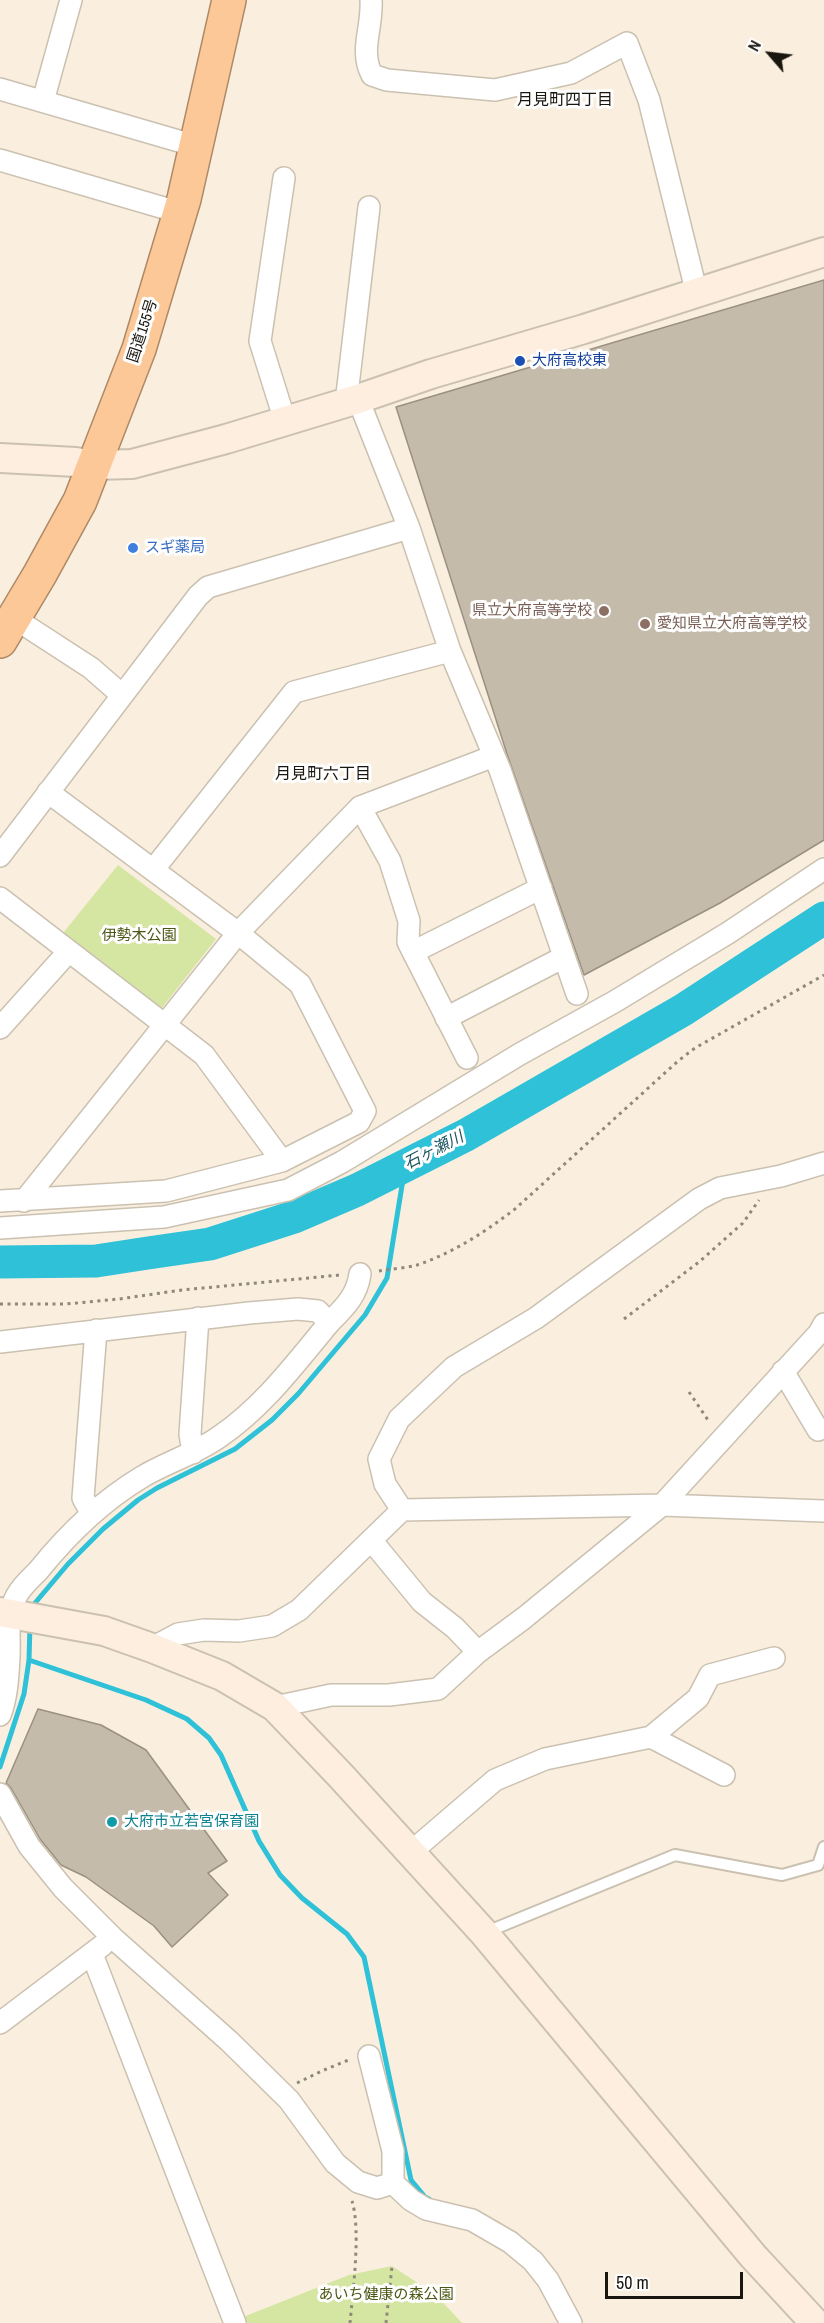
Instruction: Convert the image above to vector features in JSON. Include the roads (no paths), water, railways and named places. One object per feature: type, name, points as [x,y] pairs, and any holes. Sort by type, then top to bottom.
[{"type":"highway","name":"国道155号","points":[[5,620],[80,501],[85,463],[123,347],[164,208],[217,0]]},
{"type":"highway","name":"国道155号","points":[[85,463],[139,349],[184,199],[229,0]]},
{"type":"street","points":[[43,101],[71,0]]},
{"type":"street","points":[[371,0],[365,51],[367,64],[372,75],[387,80],[495,90],[571,73],[627,43],[649,100],[697,294]]},
{"type":"street","points":[[0,89],[182,142]]},
{"type":"street","points":[[0,160],[164,208]]},
{"type":"street","points":[[284,178],[260,341],[285,422]]},
{"type":"street","points":[[369,207],[352,401],[409,528],[450,651],[494,756],[577,994]]},
{"type":"street","points":[[0,458],[132,464],[285,422],[431,374],[697,294],[824,252]]},
{"type":"street","points":[[0,856],[198,596],[208,587],[409,528]]},
{"type":"street","points":[[5,620],[91,668],[122,695]]},
{"type":"street","points":[[153,870],[294,692],[450,651]]},
{"type":"street","points":[[24,1201],[237,933],[360,807],[494,756]]},
{"type":"street","points":[[0,1202],[166,1191],[282,1161],[359,1122],[365,1111],[300,984],[237,933],[48,792]]},
{"type":"street","points":[[360,807],[390,861],[409,921],[408,942],[467,1058]]},
{"type":"street","points":[[0,1228],[164,1217],[288,1190],[342,1162],[520,1054],[614,1002],[728,933],[824,868]]},
{"type":"street","points":[[413,952],[541,888]]},
{"type":"street","points":[[0,898],[204,1055],[282,1161]]},
{"type":"street","points":[[0,1028],[69,951]]},
{"type":"street","points":[[446,1018],[564,957]]},
{"type":"street","points":[[402,1510],[385,1484],[379,1459],[399,1419],[454,1367],[536,1318],[699,1199],[720,1188],[824,1163]]},
{"type":"street","points":[[0,1715],[4,1703],[9,1659],[18,1615],[17,1595],[24,1586],[92,1514],[120,1491],[145,1475],[193,1453],[219,1437],[268,1396],[351,1300],[358,1286],[360,1274]]},
{"type":"street","points":[[0,1342],[198,1318],[298,1309],[318,1311],[329,1323]]},
{"type":"street","points":[[193,1453],[190,1434],[198,1318]]},
{"type":"street","points":[[275,1707],[331,1695],[389,1695],[438,1689],[478,1652],[524,1618],[662,1505],[819,1333],[824,1324]]},
{"type":"street","points":[[92,1514],[83,1498],[96,1330]]},
{"type":"street","points":[[783,1371],[818,1430]]},
{"type":"street","points":[[152,1648],[178,1634],[204,1630],[239,1631],[272,1626],[299,1610],[402,1510],[662,1505],[824,1511]]},
{"type":"street","points":[[371,1540],[422,1602],[455,1628],[478,1652]]},
{"type":"street","points":[[18,1615],[104,1631],[152,1648],[222,1676],[275,1707],[484,1933],[753,2256],[815,2323]]},
{"type":"street","points":[[411,1852],[495,1780],[545,1759],[651,1737],[698,1698],[710,1675],[774,1658]]},
{"type":"street","points":[[651,1737],[724,1774]]},
{"type":"street","points":[[0,1794],[40,1861],[63,1888],[113,1938],[173,1990],[280,2092],[335,2163],[358,2182],[377,2188],[393,2183]]},
{"type":"street","points":[[0,2023],[113,1938]]},
{"type":"street","points":[[92,1954],[236,2323]]},
{"type":"street","points":[[369,2056],[393,2151],[393,2183],[411,2200],[426,2209],[472,2220],[510,2242],[533,2261],[548,2280],[571,2323]]},
{"type":"lane","points":[[484,1933],[675,1855],[782,1875],[818,1865],[824,1847]]},
{"type":"waterway","name":"石ヶ瀬川","points":[[0,1262],[96,1261],[210,1244],[294,1217],[357,1190],[466,1135],[683,1010],[824,918]]},
{"type":"waterway","points":[[33,1611],[35,1603],[68,1564],[103,1529],[138,1500],[235,1449],[272,1420],[298,1394],[365,1315],[387,1278],[405,1167]]},
{"type":"waterway","points":[[0,1767],[24,1694],[29,1660],[30,1626]]},
{"type":"waterway","points":[[29,1660],[146,1700],[187,1719],[209,1738],[221,1755],[259,1841],[280,1875],[302,1898],[347,1934],[364,1957],[411,2180],[429,2199]]},
{"type":"place","name":"大府高校東","points":[[520,361]]},
{"type":"place","name":"スギ薬局","points":[[133,548]]},
{"type":"place","name":"県立大府高等学校","points":[[604,611]]},
{"type":"place","name":"愛知県立大府高等学校","points":[[645,624]]},
{"type":"place","name":"大府市立若宮保育園","points":[[112,1822]]},
{"type":"district","name":"月見町四丁目","points":[[565,101]]},
{"type":"district","name":"月見町六丁目","points":[[323,775]]},
{"type":"park label","name":"伊勢木公園","points":[[139,936]]},
{"type":"park label","name":"あいち健康の森公園","points":[[386,2295]]}]
